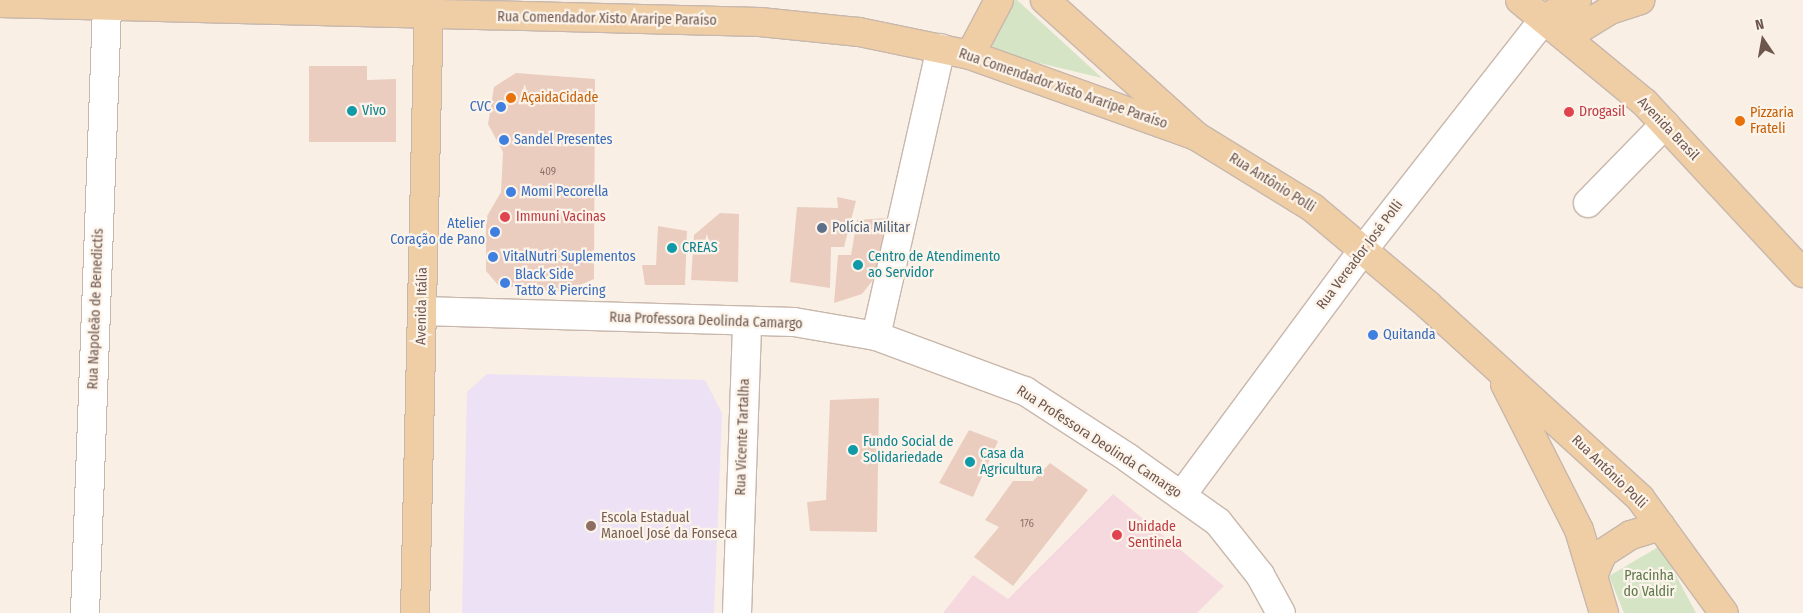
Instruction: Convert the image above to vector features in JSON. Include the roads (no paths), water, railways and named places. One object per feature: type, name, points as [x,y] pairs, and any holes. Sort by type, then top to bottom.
[{"type":"main road","points":[[970,55],[999,0]]},
{"type":"main road","name":"Rua Antônio Polli","points":[[1045,0],[1196,136],[1313,208],[1498,369],[1640,498],[1724,613]]},
{"type":"main road","name":"Avenida Brasil","points":[[1520,0],[1645,103],[1803,273]]},
{"type":"main road","points":[[1544,19],[1577,0]]},
{"type":"main road","points":[[1566,37],[1610,10],[1640,0]]},
{"type":"main road","name":"Rua Comendador Xisto Araripe Paraíso","points":[[0,3],[107,6],[429,8],[760,22],[859,32],[970,55],[1196,136]]},
{"type":"main road","name":"Avenida Itália","points":[[415,613],[429,8]]},
{"type":"main road","name":"Rua Antônio Polli","points":[[1498,369],[1579,530],[1594,574],[1604,613]]},
{"type":"main road","points":[[1594,574],[1603,553],[1631,535],[1661,526]]},
{"type":"street","name":"Rua Napoleão de Benedictis","points":[[85,613],[107,6]]},
{"type":"street","name":"Rua Vereador José Polli","points":[[1181,496],[1363,250],[1544,19]]},
{"type":"street","points":[[876,336],[941,48]]},
{"type":"street","points":[[1588,203],[1664,124]]},
{"type":"street","name":"Rua Professora Deolinda Camargo","points":[[422,311],[794,322],[876,336],[1025,391],[1181,496],[1218,522],[1260,575],[1281,613]]},
{"type":"street","name":"Rua Vicente Tartalha","points":[[737,613],[747,321]]},
{"type":"place","name":"AçaidaCidade","points":[[511,98]]},
{"type":"place","name":"CVC","points":[[501,107]]},
{"type":"place","name":"Vivo","points":[[352,111]]},
{"type":"place","name":"Drogasil","points":[[1569,112]]},
{"type":"place","name":"Pizzaria Frateli","points":[[1740,121]]},
{"type":"place","name":"Sandel Presentes","points":[[504,140]]},
{"type":"place","name":"Momi Pecorella","points":[[511,192]]},
{"type":"place","name":"Immuni Vacinas","points":[[505,217]]},
{"type":"place","name":"Polícia Militar","points":[[822,228]]},
{"type":"place","name":"Atelier Coração de Pano","points":[[495,232]]},
{"type":"place","name":"CREAS","points":[[672,248]]},
{"type":"place","name":"VitalNutri Suplementos","points":[[493,257]]},
{"type":"place","name":"Centro de Atendimento ao Servidor","points":[[858,265]]},
{"type":"place","name":"Black Side Tatto & Piercing","points":[[505,283]]},
{"type":"place","name":"Quitanda","points":[[1373,335]]},
{"type":"place","name":"Fundo Social de Solidariedade","points":[[853,450]]},
{"type":"place","name":"Casa da Agricultura","points":[[970,462]]},
{"type":"place","name":"Escola Estadual Manoel José da Fonseca","points":[[591,526]]},
{"type":"place","name":"Unidade Sentinela","points":[[1117,535]]},
{"type":"park label","name":"Pracinha do Valdir","points":[[1649,584]]}]
